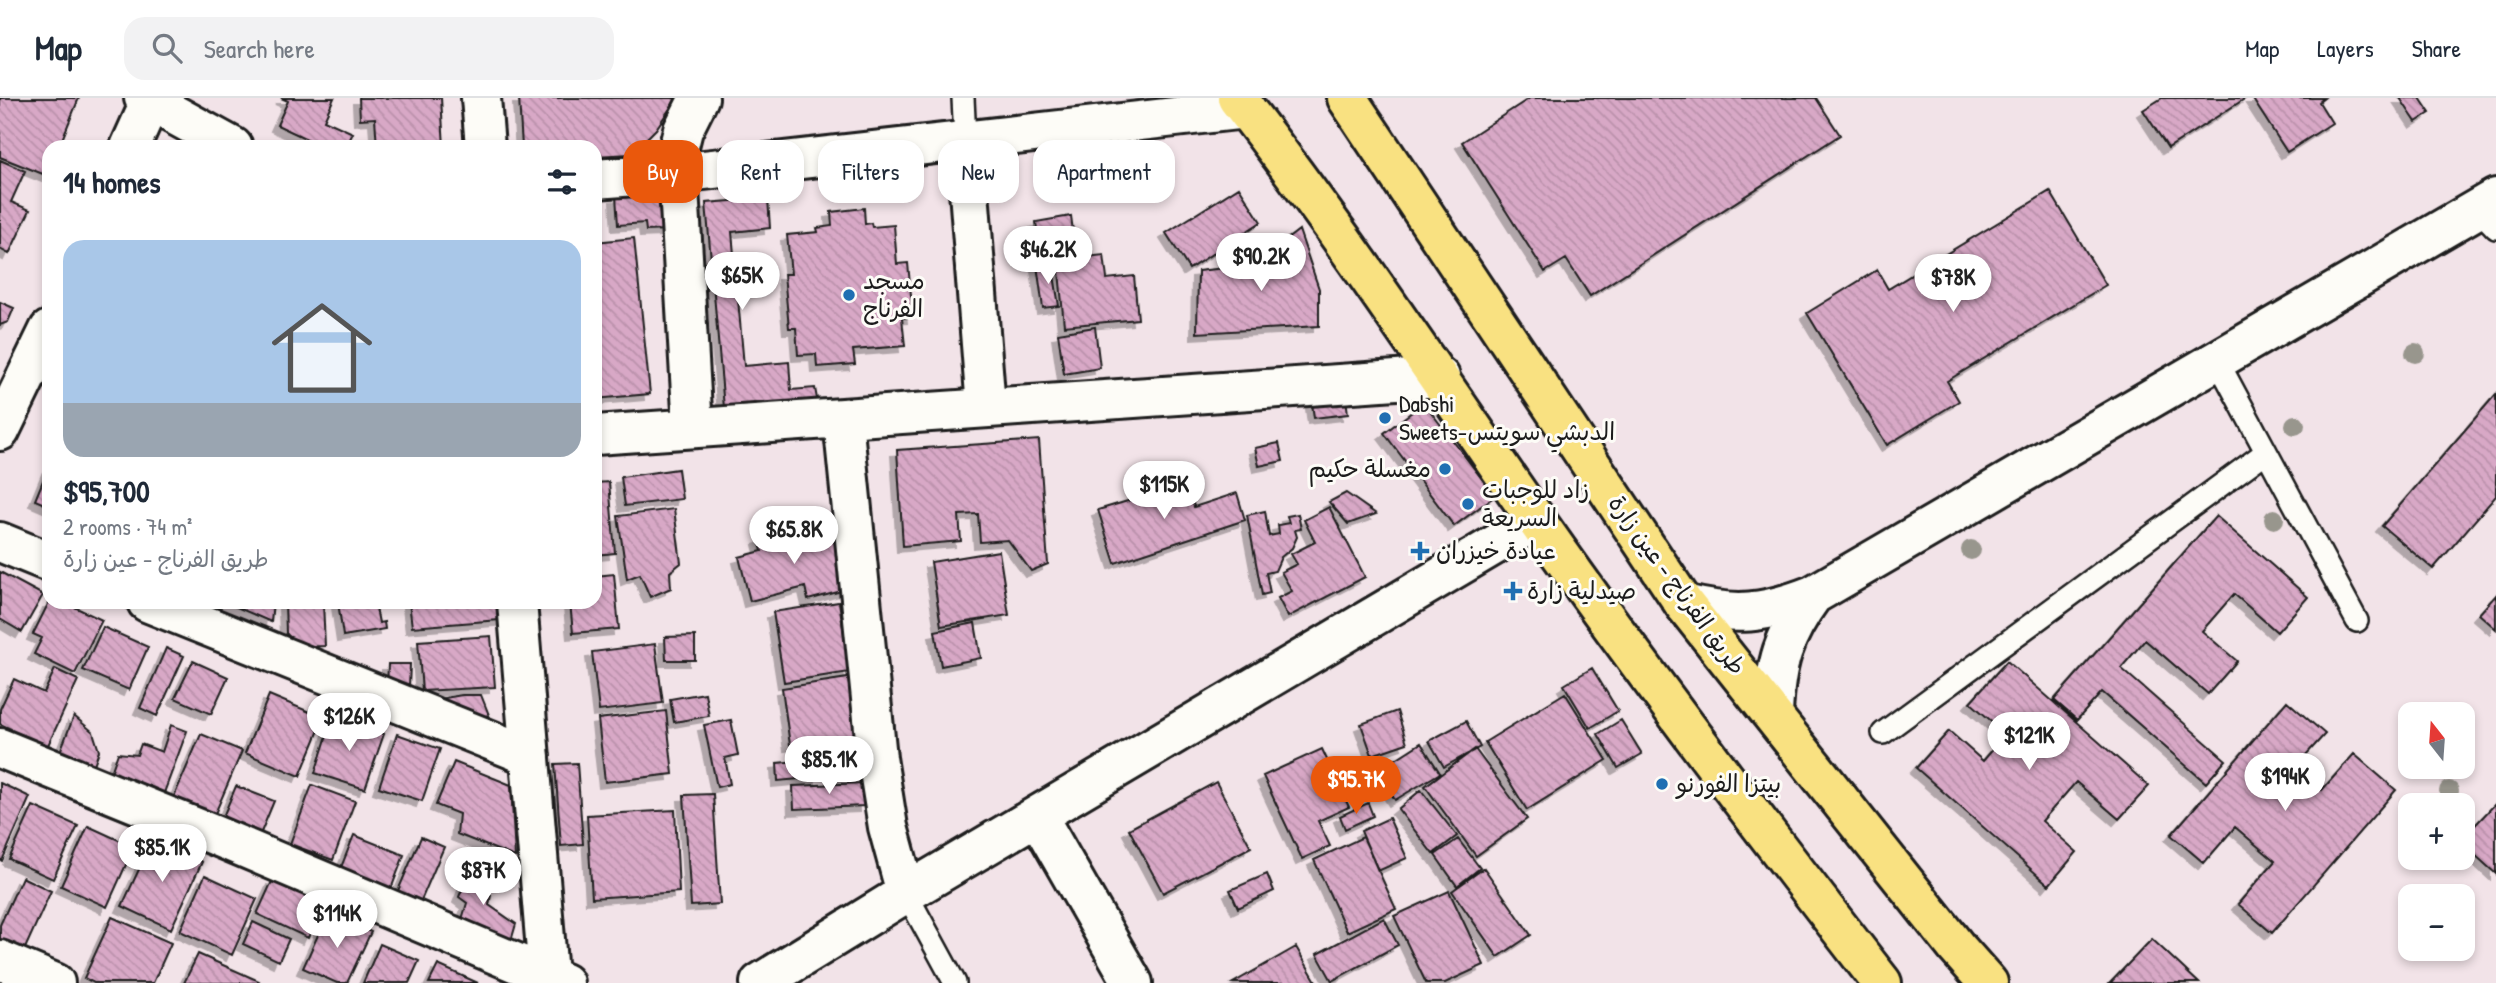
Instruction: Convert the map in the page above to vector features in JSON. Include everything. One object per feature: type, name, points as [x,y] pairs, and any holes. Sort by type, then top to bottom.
[{"type":"main road","name":"طريق الفرناج - عين زارة","points":[[1347,98],[1684,604],[1957,948],[1988,983]]},
{"type":"main road","points":[[1242,104],[1440,377],[1537,520],[1743,804],[1882,983]]},
{"type":"street","points":[[481,98],[484,140]]},
{"type":"street","points":[[678,140],[699,98]]},
{"type":"street","points":[[133,140],[149,99],[221,140]]},
{"type":"street","points":[[965,140],[1242,104]]},
{"type":"street","points":[[703,170],[938,143]]},
{"type":"street","points":[[602,178],[623,177]]},
{"type":"street","points":[[679,203],[693,428]]},
{"type":"street","points":[[970,203],[986,408]]},
{"type":"street","points":[[1684,604],[1716,612],[1749,613],[1782,607],[1813,595],[2217,360],[2490,212]]},
{"type":"street","points":[[0,430],[42,344]]},
{"type":"street","points":[[602,434],[1440,377]]},
{"type":"street","points":[[843,420],[877,758],[888,827],[906,893]]},
{"type":"street","points":[[760,983],[906,893],[1537,520]]},
{"type":"street","points":[[0,542],[42,559]]},
{"type":"street","points":[[1773,714],[1774,682],[1782,651],[1794,621],[1813,595]]},
{"type":"street","points":[[164,609],[530,756]]},
{"type":"street","points":[[0,748],[215,835],[556,979],[530,756],[518,609]]},
{"type":"street","points":[[1038,817],[1133,983]]},
{"type":"street","points":[[0,960],[55,983]]},
{"type":"lane","points":[[962,98],[965,140]]},
{"type":"lane","points":[[2217,360],[2357,621]]},
{"type":"lane","points":[[1883,733],[2266,452]]},
{"type":"lane","points":[[906,893],[955,983]]},
{"type":"building","points":[[0,98],[79,98],[62,140],[42,140],[42,174],[0,157]]},
{"type":"building","points":[[281,98],[334,98],[324,120],[353,133],[350,140],[309,140],[277,125],[288,101]]},
{"type":"building","points":[[359,98],[441,98],[444,140],[377,140],[375,118],[360,119]]},
{"type":"building","points":[[519,98],[677,98],[645,140],[623,140],[623,154],[602,156],[602,140],[522,140]]},
{"type":"building","points":[[1530,98],[1816,98],[1840,135],[1590,296],[1566,259],[1545,272],[1462,142]]},
{"type":"building","points":[[2162,98],[2246,98],[2168,148],[2143,110]]},
{"type":"building","points":[[2252,98],[2324,98],[2319,102],[2332,123],[2287,152]]},
{"type":"building","points":[[2400,98],[2420,98],[2430,113],[2416,122]]},
{"type":"building","points":[[0,160],[25,171],[11,202],[30,210],[9,254],[0,249]]},
{"type":"building","points":[[1239,187],[1261,222],[1189,269],[1166,233]]},
{"type":"building","points":[[2050,191],[2106,285],[1947,381],[1959,401],[1887,445],[1807,313],[1877,270],[1888,289]]},
{"type":"building","points":[[623,195],[623,203],[665,203],[667,230],[646,231],[645,223],[618,225],[616,196]]},
{"type":"building","points":[[706,203],[768,203],[770,228],[732,232],[744,366],[789,362],[791,390],[815,388],[817,399],[724,408]]},
{"type":"building","name":"مسجد الفرناج","points":[[864,208],[865,224],[871,223],[872,227],[894,225],[897,264],[908,263],[913,317],[902,318],[905,346],[853,350],[855,364],[817,367],[816,354],[798,355],[796,328],[789,328],[784,274],[791,274],[787,235],[818,232],[817,228],[832,226],[831,212]]},
{"type":"building","points":[[1071,216],[1076,254],[1041,259],[1036,222]]},
{"type":"building","points":[[1299,230],[1319,289],[1319,326],[1197,333],[1198,271],[1253,265]]},
{"type":"building","points":[[634,238],[650,394],[602,398],[602,241]]},
{"type":"building","points":[[1104,255],[1107,279],[1134,276],[1138,319],[1064,326],[1058,260]]},
{"type":"building","points":[[1052,263],[1059,306],[1043,308],[1037,265]]},
{"type":"building","points":[[0,302],[14,308],[8,322],[0,325]]},
{"type":"building","points":[[1095,327],[1100,368],[1064,374],[1058,333]]},
{"type":"building","points":[[2496,394],[2496,496],[2433,569],[2382,526]]},
{"type":"building","points":[[1346,398],[1348,414],[1314,418],[1312,403]]},
{"type":"building","points":[[1424,403],[1495,496],[1454,526],[1384,433]]},
{"type":"building","points":[[1039,440],[1048,564],[1031,571],[1008,540],[980,542],[978,514],[959,515],[961,541],[903,546],[897,450]]},
{"type":"building","points":[[1279,443],[1283,461],[1259,466],[1255,448]]},
{"type":"building","points":[[678,469],[682,499],[625,506],[621,477]]},
{"type":"building","points":[[602,482],[609,482],[615,553],[602,554]]},
{"type":"building","points":[[42,483],[42,503],[35,500]]},
{"type":"building","points":[[1187,483],[1194,507],[1237,493],[1245,520],[1115,563],[1098,510]]},
{"type":"building","points":[[1346,493],[1376,514],[1348,524],[1329,502]]},
{"type":"building","points":[[1329,507],[1365,577],[1288,617],[1278,598],[1292,591],[1281,572],[1297,564],[1291,554],[1315,542],[1304,520]]},
{"type":"building","points":[[674,509],[681,563],[670,572],[671,588],[650,597],[640,574],[627,579],[618,516]]},
{"type":"building","points":[[1265,511],[1269,536],[1279,534],[1278,525],[1289,523],[1287,516],[1298,514],[1301,529],[1295,530],[1297,537],[1292,548],[1281,557],[1275,571],[1266,573],[1270,593],[1262,595],[1247,515]]},
{"type":"building","points":[[2216,516],[2308,597],[2277,632],[2234,594],[2202,631],[2237,661],[2208,694],[2145,640],[2121,668],[2226,760],[2206,783],[2102,692],[2077,720],[2054,700]]},
{"type":"building","points":[[810,525],[815,545],[836,539],[849,589],[808,600],[805,587],[750,601],[739,557],[762,551],[759,539]]},
{"type":"building","points":[[999,551],[1009,615],[941,626],[931,562]]},
{"type":"building","points":[[0,572],[42,594],[22,632],[0,619]]},
{"type":"building","points":[[614,574],[619,629],[573,633],[571,609],[602,609],[602,575]]},
{"type":"building","points":[[2496,595],[2496,629],[2479,614]]},
{"type":"building","points":[[839,602],[850,672],[784,682],[773,612]]},
{"type":"building","points":[[46,609],[79,609],[102,620],[75,674],[34,654],[42,638],[33,634]]},
{"type":"building","points":[[241,609],[272,609],[271,622]]},
{"type":"building","points":[[285,609],[323,609],[325,646],[298,647],[286,633]]},
{"type":"building","points":[[339,609],[376,609],[379,623],[384,622],[385,629],[343,636]]},
{"type":"building","points":[[410,609],[511,609],[512,619],[412,627]]},
{"type":"building","points":[[975,623],[981,658],[941,666],[935,631]]},
{"type":"building","points":[[103,627],[148,647],[129,690],[83,670]]},
{"type":"building","points":[[491,636],[495,687],[422,691],[418,641]]},
{"type":"building","points":[[695,636],[695,660],[666,660],[665,637]]},
{"type":"building","points":[[655,644],[663,703],[599,711],[592,652]]},
{"type":"building","points":[[166,648],[184,656],[157,716],[140,708]]},
{"type":"building","points":[[193,661],[228,677],[211,714],[175,698]]},
{"type":"building","points":[[2007,661],[2149,786],[2119,819],[2076,782],[2042,821],[2077,852],[2049,885],[1916,768],[1949,731],[1983,761],[2006,734],[1970,702]]},
{"type":"building","points":[[388,664],[410,664],[409,687],[387,687]]},
{"type":"building","points":[[1592,668],[1618,711],[1590,728],[1564,685]]},
{"type":"building","points":[[55,669],[78,680],[44,754],[14,740],[11,729],[0,724],[0,709],[14,679],[44,693]]},
{"type":"building","points":[[848,678],[856,736],[790,745],[782,688]]},
{"type":"building","points":[[705,693],[709,716],[674,722],[670,699]]},
{"type":"building","points":[[1565,693],[1607,760],[1527,810],[1485,742]]},
{"type":"building","points":[[269,695],[324,718],[300,776],[245,753]]},
{"type":"building","points":[[462,695],[481,695],[489,715],[464,722],[410,704]]},
{"type":"building","points":[[2287,701],[2325,734],[2295,767],[2322,790],[2354,754],[2396,790],[2272,933],[2238,904],[2275,861],[2235,827],[2204,863],[2171,835]]},
{"type":"building","points":[[666,711],[673,774],[605,782],[598,719]]},
{"type":"building","points":[[1397,711],[1407,743],[1372,755],[1361,724]]},
{"type":"building","points":[[74,716],[93,732],[99,751],[92,770],[58,757]]},
{"type":"building","points":[[333,717],[384,734],[365,789],[315,773]]},
{"type":"building","points":[[731,720],[738,755],[725,758],[730,784],[717,787],[704,725]]},
{"type":"building","points":[[1621,720],[1642,754],[1618,768],[1598,734]]},
{"type":"building","points":[[1466,721],[1480,747],[1444,767],[1429,741]]},
{"type":"building","points":[[171,725],[187,731],[161,801],[108,781],[118,753],[137,755],[141,744],[162,752]]},
{"type":"building","points":[[201,734],[242,751],[214,816],[173,799]]},
{"type":"building","points":[[397,734],[440,749],[422,801],[379,787]]},
{"type":"building","points":[[1421,743],[1440,773],[1395,800],[1377,771]]},
{"type":"building","points":[[1322,749],[1349,807],[1318,821],[1330,846],[1302,859],[1263,776]]},
{"type":"building","points":[[1475,749],[1527,819],[1476,856],[1425,786]]},
{"type":"building","points":[[861,757],[863,774],[832,777],[830,760]]},
{"type":"building","points":[[819,759],[821,777],[778,781],[777,763]]},
{"type":"building","points":[[454,762],[511,785],[515,857],[457,834],[459,814],[436,805]]},
{"type":"building","points":[[577,763],[583,844],[561,846],[555,764]]},
{"type":"building","points":[[1216,782],[1251,847],[1163,893],[1129,829]]},
{"type":"building","points":[[0,783],[30,797],[2,861],[0,860]]},
{"type":"building","points":[[864,783],[865,806],[794,809],[793,786]]},
{"type":"building","points":[[312,785],[355,801],[333,860],[290,844]]},
{"type":"building","points":[[236,786],[274,801],[255,847],[217,831]]},
{"type":"building","points":[[1421,790],[1457,836],[1433,854],[1398,809]]},
{"type":"building","points":[[713,794],[720,904],[691,906],[684,795]]},
{"type":"building","points":[[1368,803],[1373,816],[1345,829],[1340,816]]},
{"type":"building","points":[[2496,803],[2496,874],[2475,855],[2475,825]]},
{"type":"building","points":[[33,806],[78,826],[53,879],[9,859]]},
{"type":"building","points":[[675,810],[679,892],[592,898],[587,815]]},
{"type":"building","points":[[1389,818],[1407,858],[1378,871],[1361,831]]},
{"type":"building","points":[[88,826],[134,847],[107,907],[61,886]]},
{"type":"building","points":[[354,835],[404,855],[391,889],[340,870]]},
{"type":"building","points":[[421,837],[444,847],[420,903],[397,893]]},
{"type":"building","points":[[1363,837],[1396,909],[1347,932],[1314,860]]},
{"type":"building","points":[[153,839],[202,862],[171,929],[122,906]]},
{"type":"building","points":[[1458,839],[1480,868],[1457,886],[1435,855]]},
{"type":"building","points":[[473,862],[490,868],[480,893],[491,895],[489,905],[516,924],[511,941],[460,926],[467,903],[459,897]]},
{"type":"building","points":[[1484,868],[1531,935],[1498,957],[1452,891]]},
{"type":"building","points":[[1267,874],[1274,891],[1238,908],[1230,890]]},
{"type":"building","points":[[205,875],[257,899],[232,955],[180,931]]},
{"type":"building","points":[[22,877],[51,891],[23,953],[0,943],[0,925]]},
{"type":"building","points":[[273,879],[324,902],[308,938],[257,914]]},
{"type":"building","points":[[1449,891],[1484,965],[1445,983],[1426,983],[1394,916]]},
{"type":"building","points":[[328,913],[371,932],[347,983],[337,983],[303,968]]},
{"type":"building","points":[[112,917],[171,943],[153,983],[94,983],[84,978]]},
{"type":"building","points":[[1384,918],[1398,945],[1332,981],[1317,954]]},
{"type":"building","points":[[253,922],[289,939],[279,961],[243,944]]},
{"type":"building","points":[[2152,939],[2199,983],[2110,983]]},
{"type":"building","points":[[380,944],[419,961],[409,983],[363,983]]},
{"type":"building","points":[[1296,947],[1317,983],[1233,983]]},
{"type":"building","points":[[198,954],[259,981],[184,983]]},
{"type":"building","points":[[438,965],[478,983],[429,983]]},
{"type":"place","name":"مسجد الفرناج","points":[[849,295]]},
{"type":"place","name":"Dabshi Sweets-الدبشي سويتس","points":[[1385,418]]},
{"type":"place","name":"مغسلة حكيم","points":[[1445,469]]},
{"type":"place","name":"زاد للوجبات السريعة","points":[[1468,504]]},
{"type":"place","name":"عيادة خيزران","points":[[1420,551]]},
{"type":"place","name":"صيدلية زارة","points":[[1513,591]]},
{"type":"place","name":"بيتزا الفورنو","points":[[1662,784]]}]
